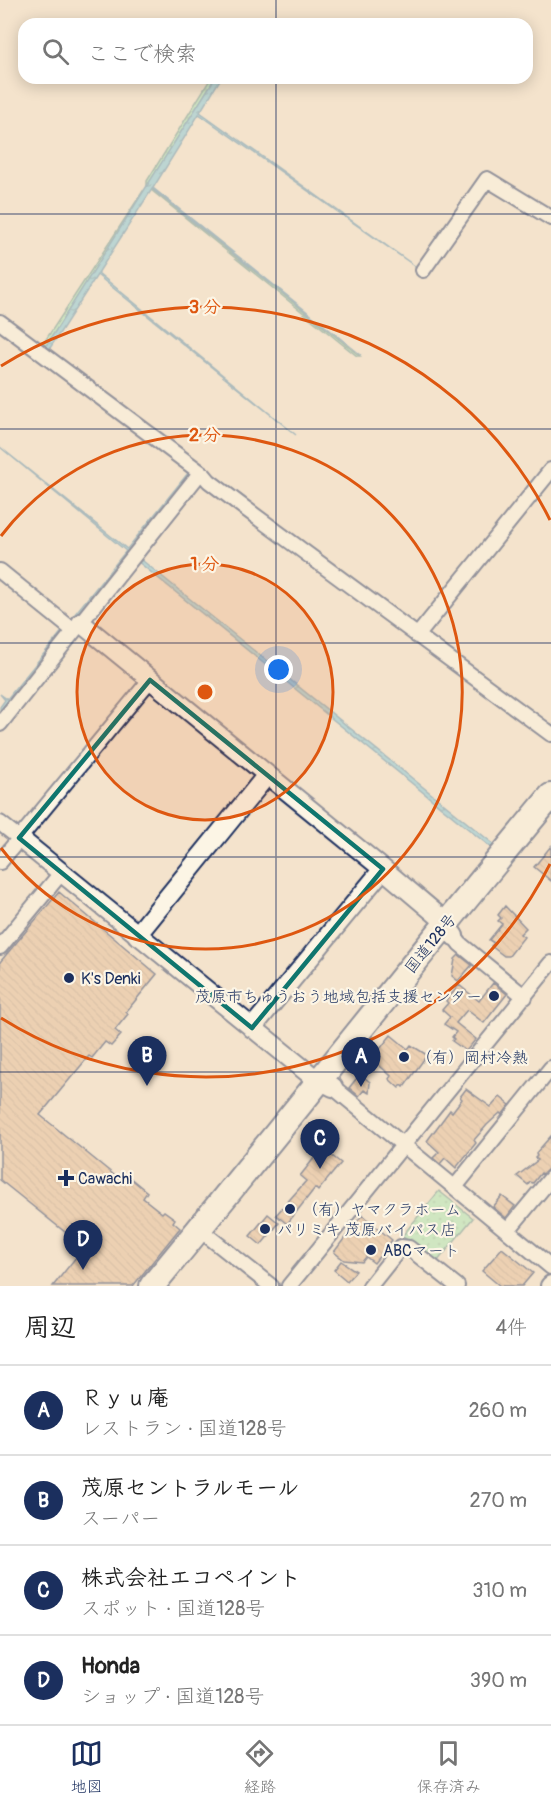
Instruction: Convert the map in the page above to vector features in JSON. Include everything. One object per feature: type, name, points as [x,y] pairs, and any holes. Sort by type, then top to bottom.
[{"type":"highway","name":"国道128号","points":[[152,1286],[204,1233],[327,1084],[551,796]]},
{"type":"highway","name":"国道128号","points":[[449,930],[551,817]]},
{"type":"highway","name":"国道128号","points":[[169,1286],[204,1233]]},
{"type":"street","points":[[423,270],[487,179],[551,219]]},
{"type":"street","points":[[0,322],[242,507],[551,734]]},
{"type":"street","points":[[417,636],[551,470]]},
{"type":"street","points":[[0,724],[200,473]]},
{"type":"street","points":[[0,571],[150,680],[383,869],[449,930],[460,944],[525,997]]},
{"type":"street","points":[[0,862],[150,680]]},
{"type":"street","points":[[137,935],[267,775]]},
{"type":"street","points":[[0,823],[312,1076],[327,1084],[405,1145],[551,1267]]},
{"type":"street","points":[[252,1028],[383,869]]},
{"type":"street","points":[[0,947],[61,873]]},
{"type":"street","points":[[289,1286],[551,963]]},
{"type":"street","points":[[455,1187],[551,1068]]},
{"type":"street","points":[[508,1230],[551,1178]]},
{"type":"street","points":[[204,1233],[271,1286]]},
{"type":"street","points":[[370,1286],[401,1247],[409,1248],[456,1286]]},
{"type":"highlighted area","points":[[150,680],[383,869],[252,1028],[19,838]]},
{"type":"green space","points":[[207,84],[211,84],[147,187],[147,181]]},
{"type":"green space","points":[[152,189],[360,356],[357,356]]},
{"type":"green space","points":[[143,191],[144,193],[44,349],[41,347]]},
{"type":"green space","points":[[439,1191],[473,1218],[437,1262],[402,1236]]},
{"type":"water","points":[[211,84],[217,84],[200,112],[419,269],[199,114],[153,188],[361,355],[152,189],[98,273],[296,435],[97,275],[48,351],[245,498],[44,349]]},
{"type":"water","points":[[0,447],[127,549],[188,473],[191,476],[0,714],[0,707],[5,700],[0,694],[7,699],[64,629],[0,564],[70,620],[126,551]]},
{"type":"water","points":[[138,557],[496,846],[493,849],[136,560]]},
{"type":"building","points":[[551,846],[551,881],[534,867]]},
{"type":"building","points":[[59,892],[157,974],[126,1012],[128,1014],[115,1030],[121,1035],[111,1046],[105,1042],[92,1058],[89,1056],[40,1115],[124,1183],[129,1177],[147,1192],[143,1198],[162,1213],[164,1211],[175,1219],[173,1222],[180,1228],[133,1286],[53,1286],[89,1241],[75,1240],[0,1180],[0,962]]},
{"type":"building","points":[[505,906],[526,928],[520,934],[524,937],[509,956],[504,956],[491,946],[494,943],[489,940],[502,924],[498,921],[501,918],[498,915]]},
{"type":"building","points":[[459,955],[472,965],[458,981],[452,976],[455,959]]},
{"type":"building","points":[[493,983],[507,994],[484,1023],[467,1010],[456,1023],[476,1039],[466,1051],[452,1041],[456,1032],[444,1024],[450,1017],[442,1010],[459,985],[479,1001]]},
{"type":"building","name":"（有）岡村冷熱","points":[[391,1035],[408,1049],[411,1045],[427,1055],[404,1087],[402,1085],[399,1088],[389,1079],[391,1076],[372,1059]]},
{"type":"building","points":[[360,1074],[370,1082],[369,1093],[364,1090],[359,1096],[349,1088]]},
{"type":"building","points":[[466,1089],[491,1107],[500,1097],[510,1105],[474,1140],[476,1143],[456,1168],[445,1158],[440,1164],[433,1158],[439,1152],[427,1141],[450,1110],[452,1112],[462,1099],[460,1097]]},
{"type":"building","points":[[551,1136],[551,1166],[528,1185],[517,1176],[538,1160],[535,1158],[536,1153]]},
{"type":"building","points":[[322,1148],[341,1163],[318,1191],[315,1188],[287,1224],[276,1215],[306,1181],[300,1176]]},
{"type":"building","points":[[502,1196],[515,1206],[506,1218],[493,1207]]},
{"type":"building","name":"パリミキ 茂原バイパス店","points":[[268,1214],[279,1223],[261,1245],[250,1236]]},
{"type":"building","name":"ABCマート","points":[[362,1215],[392,1240],[374,1263],[366,1257],[362,1262],[344,1260],[334,1252]]},
{"type":"building","points":[[502,1248],[533,1273],[522,1286],[500,1286],[482,1271]]},
{"type":"building","points":[[341,1261],[356,1271],[347,1281],[334,1270]]},
{"type":"place","name":"K's Denki","points":[[69,978]]},
{"type":"place","name":"茂原市ちゅうおう地域包括支援センター","points":[[494,996]]},
{"type":"place","name":"（有）岡村冷熱","points":[[404,1057]]},
{"type":"place","name":"茂原セントラルモール","points":[[147,1086]]},
{"type":"place","name":"Ｒｙｕ庵","points":[[361,1087]]},
{"type":"place","name":"株式会社エコペイント","points":[[320,1169]]},
{"type":"place","name":"Cawachi","points":[[66,1178]]},
{"type":"place","name":"（有）ヤマクラホーム","points":[[290,1209]]},
{"type":"place","name":"パリミキ 茂原バイパス店","points":[[265,1229]]},
{"type":"place","name":"ABCマート","points":[[371,1250]]},
{"type":"place","name":"Honda","points":[[83,1270]]}]
